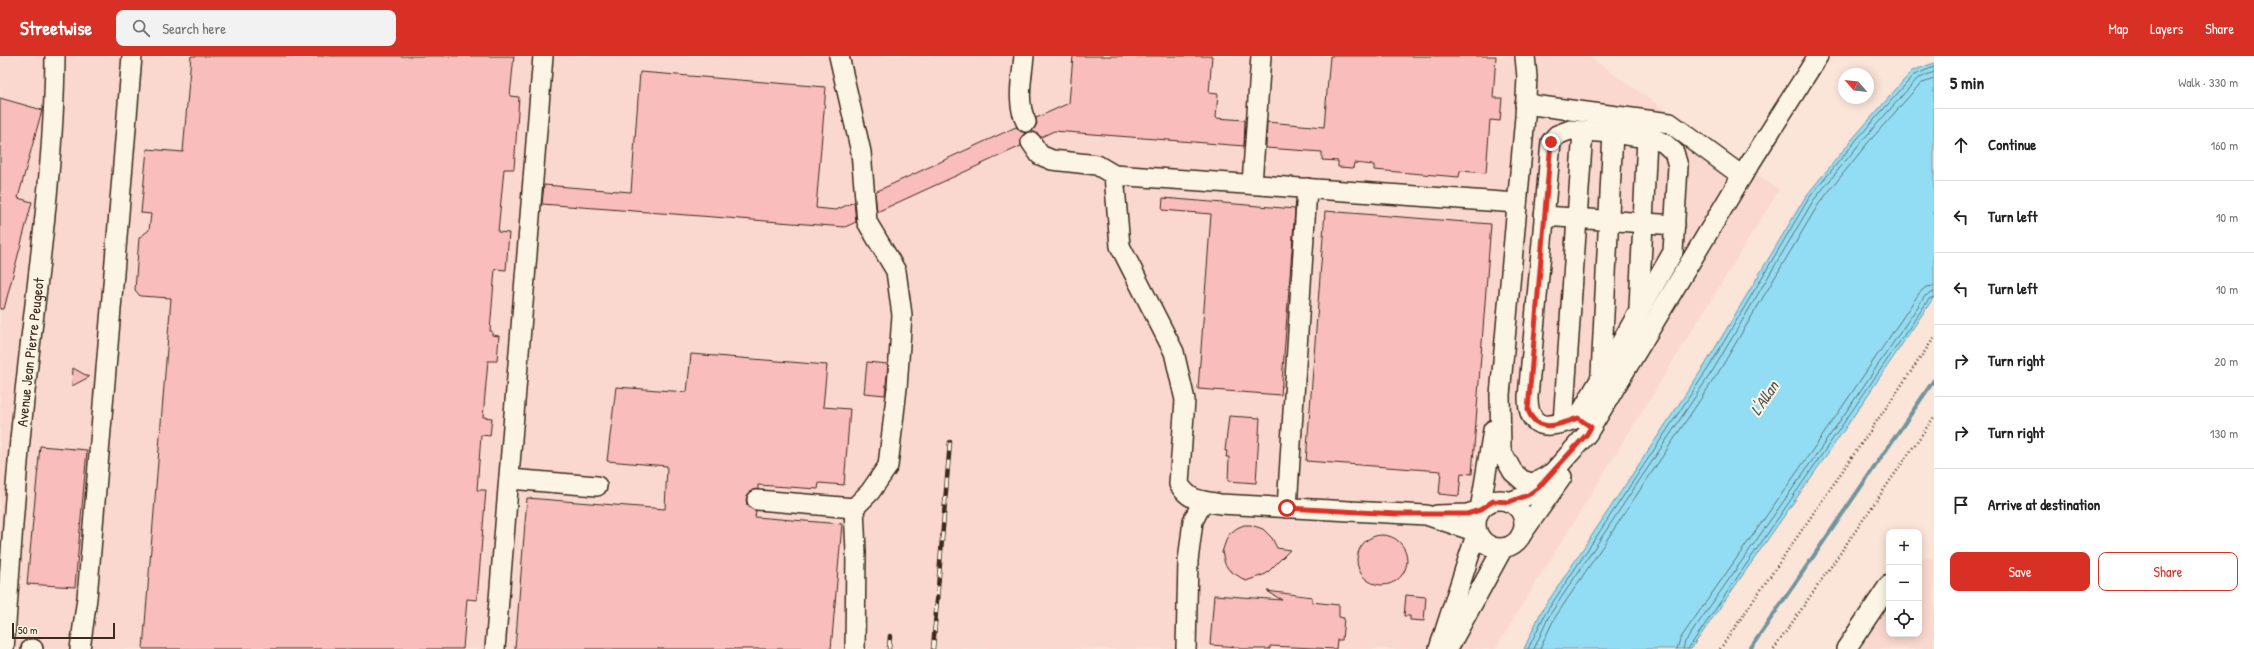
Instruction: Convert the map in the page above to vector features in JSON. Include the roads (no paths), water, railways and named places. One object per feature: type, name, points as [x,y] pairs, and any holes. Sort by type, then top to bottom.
[{"type":"street","name":"Avenue Jean Pierre Peugeot","points":[[4,649],[22,420],[55,110],[55,56]]},
{"type":"street","points":[[83,645],[132,56]]},
{"type":"street","points":[[495,649],[543,56]]},
{"type":"street","points":[[839,56],[861,152],[867,222],[896,271],[902,315],[897,388],[888,466],[870,492],[854,508],[856,552],[855,649]]},
{"type":"street","points":[[1024,56],[1020,96],[1022,113],[1026,122]]},
{"type":"street","points":[[1252,184],[1261,56]]},
{"type":"street","points":[[1440,649],[1477,532],[1477,517],[1480,510],[1500,395],[1526,104],[1527,77],[1525,56]]},
{"type":"street","points":[[1114,175],[1120,246],[1174,352],[1185,400],[1179,484],[1185,494],[1203,501],[1220,504],[1426,515],[1467,514],[1480,510],[1493,501],[1509,502],[1528,495],[1538,488],[1555,470],[1580,426],[1691,260],[1818,56]]},
{"type":"street","points":[[1526,104],[1670,123],[1742,176]]},
{"type":"street","points":[[1447,649],[1503,548],[1517,541],[1562,476],[1580,426],[1601,378],[1673,252],[1677,158],[1664,143],[1646,138],[1613,133],[1570,130],[1557,135],[1551,142],[1528,410],[1532,418],[1538,423],[1554,426],[1580,426]]},
{"type":"street","points":[[1580,426],[1577,218],[1583,131]]},
{"type":"street","points":[[1601,378],[1613,133]]},
{"type":"street","points":[[1639,310],[1646,138]]},
{"type":"street","points":[[1031,142],[1040,155],[1052,160],[1097,165],[1114,175],[1517,203]]},
{"type":"street","points":[[1287,508],[1307,188]]},
{"type":"street","points":[[1544,216],[1675,225]]},
{"type":"street","points":[[1673,252],[1691,260]]},
{"type":"street","points":[[1500,395],[1501,451],[1513,472],[1522,480],[1531,483],[1541,480],[1555,470]]},
{"type":"street","points":[[509,479],[597,486]]},
{"type":"street","points":[[757,500],[854,508]]},
{"type":"street","points":[[1186,649],[1189,553],[1193,521],[1203,501]]},
{"type":"street","points":[[1509,502],[1520,512],[1523,519],[1521,535]]},
{"type":"street","points":[[1426,515],[1477,532],[1487,544],[1503,548]]},
{"type":"street","points":[[1846,649],[1886,589]]},
{"type":"water","name":"L'Allan","points":[[1934,63],[1934,297],[1842,433],[1691,649],[1524,649],[1541,612],[1705,365],[1806,196],[1855,136],[1912,71]]},
{"type":"waterway","points":[[1750,649],[1934,380]]},
{"type":"railway","points":[[933,649],[950,442]]},
{"type":"railway","points":[[889,649],[890,636]]}]
